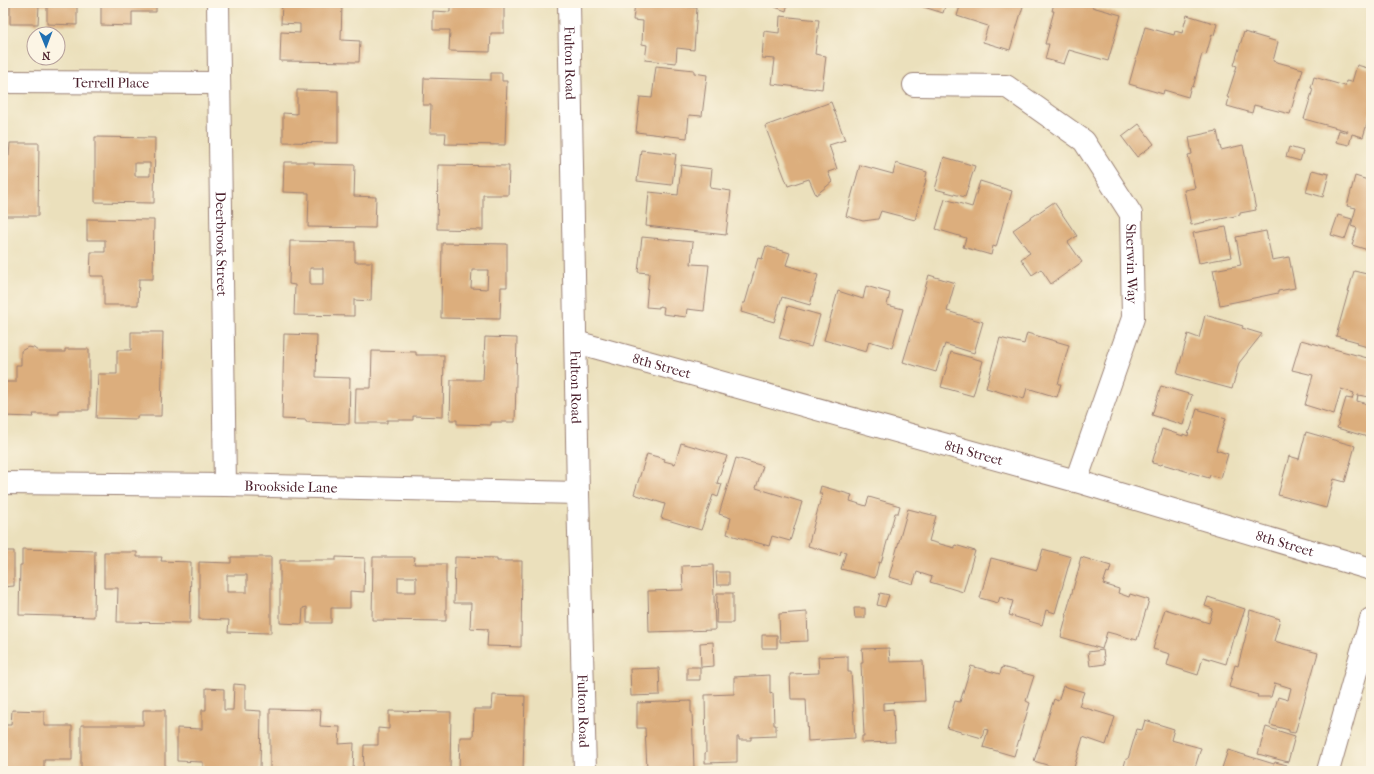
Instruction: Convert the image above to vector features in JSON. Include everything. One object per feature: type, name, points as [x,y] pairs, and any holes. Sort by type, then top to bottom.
[{"type":"street","name":"Deerbrook Street","points":[[218,3],[225,484]]},
{"type":"street","name":"Fulton Road","points":[[569,3],[578,493],[585,771]]},
{"type":"street","name":"Terrell Place","points":[[3,82],[219,83]]},
{"type":"street","name":"Sherwin Way","points":[[914,85],[1006,86],[1084,141],[1131,214],[1133,318],[1076,481]]},
{"type":"street","name":"8th Street","points":[[576,342],[1076,481],[1371,569]]},
{"type":"street","name":"Brookside Lane","points":[[3,483],[225,484],[578,493]]},
{"type":"street","points":[[1328,771],[1371,619]]},
{"type":"building","points":[[10,3],[77,3],[77,25],[47,24],[47,6],[39,6],[38,24],[10,24]]},
{"type":"building","points":[[101,3],[156,3],[156,12],[132,12],[132,26],[101,25]]},
{"type":"building","points":[[282,3],[342,3],[341,40],[360,41],[359,62],[280,61],[281,32],[300,33],[300,24],[281,23]]},
{"type":"building","points":[[450,3],[504,3],[504,33],[491,33],[490,52],[449,51],[450,30],[433,30],[433,11],[450,12]]},
{"type":"building","points":[[635,3],[684,3],[684,6],[697,8],[694,50],[677,48],[676,63],[645,60],[647,45],[642,44],[643,21],[633,20]]},
{"type":"building","points":[[776,3],[788,3],[786,11],[775,7]]},
{"type":"building","points":[[911,3],[946,3],[943,13]]},
{"type":"building","points":[[961,3],[1024,3],[1010,50],[983,42],[988,26],[957,16]]},
{"type":"building","points":[[1054,3],[1093,3],[1092,7],[1121,15],[1108,61],[1069,50],[1064,64],[1045,59],[1049,44],[1045,44],[1054,11],[1052,11]]},
{"type":"building","points":[[1187,15],[1217,24],[1214,35],[1212,34],[1206,55],[1202,54],[1193,87],[1191,86],[1188,97],[1164,90],[1163,94],[1129,84],[1145,27],[1174,35],[1175,31],[1182,33]]},
{"type":"building","points":[[780,16],[819,20],[815,54],[826,56],[822,89],[772,84],[775,59],[762,58],[764,31],[779,33]]},
{"type":"building","points":[[1244,32],[1278,42],[1273,61],[1303,69],[1290,114],[1254,105],[1252,113],[1227,106],[1229,98],[1227,97],[1237,66],[1234,65]]},
{"type":"building","points":[[1357,65],[1371,69],[1371,111],[1363,137],[1352,134],[1349,145],[1336,142],[1339,130],[1347,133],[1348,131],[1304,119],[1313,89],[1311,88],[1314,77],[1345,86],[1346,81],[1352,82]]},
{"type":"building","points":[[656,66],[694,70],[694,73],[707,75],[702,116],[689,115],[687,138],[636,132],[640,97],[652,98]]},
{"type":"building","points":[[491,73],[502,73],[502,81],[507,81],[505,145],[445,144],[446,133],[430,133],[431,105],[423,105],[424,78],[491,80]]},
{"type":"building","points":[[297,90],[338,91],[338,143],[283,142],[283,113],[297,114]]},
{"type":"building","points":[[831,102],[845,140],[829,145],[837,169],[828,172],[832,182],[816,195],[809,179],[788,186],[765,126]]},
{"type":"building","points":[[1139,124],[1154,144],[1137,157],[1122,137]]},
{"type":"building","points":[[1217,131],[1221,150],[1243,145],[1256,210],[1240,213],[1240,215],[1191,225],[1184,190],[1195,188],[1188,155],[1192,154],[1189,137]]},
{"type":"building","points":[[95,137],[155,138],[154,203],[95,202]],"holes":[[[135,163],[150,163],[150,176],[135,176]]]},
{"type":"building","points":[[10,143],[39,143],[38,216],[3,216],[3,156],[9,156]]},
{"type":"building","points":[[1289,147],[1303,151],[1300,161],[1286,157]]},
{"type":"building","points":[[641,150],[676,154],[672,185],[637,181]]},
{"type":"building","points":[[944,157],[975,166],[965,197],[935,189]]},
{"type":"building","points":[[284,162],[314,162],[314,164],[355,165],[354,196],[376,197],[375,228],[308,227],[309,193],[283,192]]},
{"type":"building","points":[[896,163],[927,172],[915,220],[881,211],[878,219],[863,221],[846,216],[860,165],[893,174]]},
{"type":"building","points":[[438,165],[509,166],[508,195],[483,195],[483,230],[437,229]]},
{"type":"building","points":[[681,165],[712,169],[710,188],[731,191],[726,235],[646,226],[649,192],[678,195]]},
{"type":"building","points":[[1312,170],[1329,174],[1323,197],[1306,192]]},
{"type":"building","points":[[1355,176],[1371,181],[1371,251],[1352,245],[1357,228],[1351,226],[1356,208],[1347,206]]},
{"type":"building","points":[[980,181],[1012,191],[996,247],[993,246],[991,255],[963,247],[966,238],[936,229],[945,199],[972,207]]},
{"type":"building","points":[[1054,202],[1077,236],[1068,242],[1082,262],[1051,284],[1041,269],[1032,275],[1021,259],[1030,253],[1013,230]]},
{"type":"building","points":[[1338,215],[1352,219],[1345,239],[1331,235]]},
{"type":"building","points":[[87,219],[154,220],[153,279],[139,279],[138,305],[104,305],[104,276],[90,276],[91,252],[105,252],[105,240],[87,240]]},
{"type":"building","points":[[1226,227],[1232,257],[1199,263],[1193,233]]},
{"type":"building","points":[[1266,231],[1272,260],[1289,257],[1295,288],[1220,305],[1213,270],[1241,265],[1236,237]]},
{"type":"building","points":[[642,237],[693,242],[691,264],[709,265],[704,311],[687,309],[686,317],[663,314],[664,307],[646,307],[649,273],[638,272]]},
{"type":"building","points":[[290,241],[355,242],[355,262],[372,262],[371,301],[354,300],[354,316],[294,315],[295,285],[289,284]],"holes":[[[310,268],[323,268],[323,285],[310,285]]]},
{"type":"building","points":[[442,243],[507,244],[507,287],[501,287],[500,319],[441,318]],"holes":[[[472,270],[488,270],[487,289],[471,288]]]},
{"type":"building","points":[[766,246],[790,253],[786,265],[818,275],[810,305],[782,297],[774,322],[741,312],[758,258],[762,259]]},
{"type":"building","points":[[1354,271],[1371,275],[1371,348],[1357,344],[1358,342],[1336,336]]},
{"type":"building","points":[[929,275],[955,283],[947,311],[983,322],[974,353],[945,344],[936,372],[903,362]]},
{"type":"building","points":[[866,286],[890,293],[887,305],[903,309],[892,348],[869,341],[866,352],[824,340],[838,291],[863,299]]},
{"type":"building","points":[[788,306],[820,315],[811,347],[779,338]]},
{"type":"building","points":[[1205,315],[1243,326],[1242,328],[1262,334],[1239,363],[1232,389],[1177,374],[1188,334],[1199,338]]},
{"type":"building","points":[[131,332],[163,332],[161,416],[137,416],[137,419],[96,418],[98,374],[117,374],[117,350],[131,350]]},
{"type":"building","points":[[1027,333],[1069,345],[1058,384],[1061,384],[1057,397],[1027,388],[1024,399],[986,388],[1000,338],[1024,344]]},
{"type":"building","points":[[284,334],[317,335],[316,377],[350,378],[349,424],[306,422],[306,420],[282,419]]},
{"type":"building","points":[[485,337],[517,338],[515,422],[491,422],[491,425],[457,424],[457,420],[450,420],[451,380],[483,380]]},
{"type":"building","points":[[1301,340],[1371,359],[1371,391],[1369,397],[1358,395],[1357,401],[1371,405],[1371,438],[1337,428],[1346,398],[1352,399],[1354,393],[1341,389],[1334,414],[1305,405],[1313,375],[1292,370]]},
{"type":"building","points":[[28,347],[34,348],[39,352],[65,352],[65,349],[89,349],[89,410],[59,410],[59,414],[33,414],[34,417],[3,416],[3,382],[16,382],[16,365],[21,365],[21,351]]},
{"type":"building","points":[[372,351],[416,352],[416,355],[444,355],[443,417],[413,416],[413,420],[387,420],[387,423],[355,423],[356,388],[371,388]]},
{"type":"building","points":[[951,352],[983,361],[973,396],[941,387]]},
{"type":"building","points":[[1161,386],[1192,395],[1183,425],[1152,415]]},
{"type":"building","points":[[1197,409],[1226,418],[1216,450],[1228,454],[1221,478],[1210,475],[1209,478],[1162,464],[1152,463],[1162,429],[1183,436],[1183,434],[1188,436]]},
{"type":"building","points":[[1306,432],[1355,446],[1345,482],[1334,479],[1326,508],[1278,495],[1289,456],[1299,459]]},
{"type":"building","points":[[681,443],[727,456],[717,483],[722,484],[718,497],[713,495],[701,530],[661,518],[665,504],[634,494],[647,454],[665,459],[664,461],[675,464]]},
{"type":"building","points":[[736,458],[763,466],[756,488],[802,502],[790,541],[772,536],[769,546],[727,534],[731,518],[719,514]]},
{"type":"building","points":[[821,486],[852,495],[850,501],[866,506],[869,497],[900,506],[898,513],[895,513],[881,563],[879,562],[875,578],[841,569],[846,552],[841,551],[840,555],[808,546],[822,494],[819,494]]},
{"type":"building","points":[[908,509],[936,516],[929,541],[955,548],[955,545],[975,551],[963,592],[930,582],[932,577],[917,572],[913,584],[889,577]]},
{"type":"building","points":[[22,549],[95,551],[94,617],[19,615],[20,565],[22,565]]},
{"type":"building","points":[[1043,549],[1071,557],[1055,613],[1046,610],[1042,625],[1009,615],[1013,601],[1000,597],[998,603],[980,598],[991,558],[1037,570]]},
{"type":"building","points":[[3,551],[14,551],[14,586],[3,587]]},
{"type":"building","points":[[104,552],[137,552],[137,557],[162,557],[161,561],[191,562],[190,623],[117,622],[118,588],[104,588]]},
{"type":"building","points":[[231,557],[271,557],[271,633],[228,632],[229,620],[199,619],[199,562],[231,563]],"holes":[[[227,575],[247,575],[247,592],[227,592]]]},
{"type":"building","points":[[336,557],[365,558],[364,592],[350,591],[350,608],[331,608],[331,623],[307,623],[307,607],[303,608],[302,624],[280,623],[280,560],[336,560]]},
{"type":"building","points":[[373,557],[415,557],[414,564],[446,564],[446,621],[372,620]],"holes":[[[398,577],[416,577],[416,592],[398,592]]]},
{"type":"building","points":[[455,557],[497,558],[497,561],[522,561],[521,647],[487,646],[488,629],[470,628],[471,603],[454,603]]},
{"type":"building","points":[[1081,557],[1111,566],[1109,573],[1107,572],[1103,584],[1119,589],[1118,593],[1129,597],[1130,594],[1149,600],[1137,640],[1107,632],[1102,649],[1061,637]]},
{"type":"building","points":[[713,565],[715,630],[649,632],[648,591],[683,590],[682,566]]},
{"type":"building","points":[[716,572],[729,572],[729,585],[717,585]]},
{"type":"building","points":[[717,593],[733,593],[733,623],[716,623]]},
{"type":"building","points":[[880,593],[889,595],[885,607],[877,605]]},
{"type":"building","points":[[1208,597],[1245,609],[1236,636],[1234,635],[1226,664],[1203,657],[1198,675],[1167,665],[1170,654],[1153,649],[1165,609],[1209,623],[1213,609],[1205,606]]},
{"type":"building","points":[[854,608],[865,608],[865,618],[855,618]]},
{"type":"building","points":[[1250,610],[1280,619],[1274,641],[1318,653],[1295,733],[1270,725],[1278,697],[1288,700],[1291,688],[1275,683],[1271,697],[1257,697],[1258,695],[1229,687],[1235,665],[1238,666],[1250,617]]},
{"type":"building","points":[[807,612],[808,641],[780,642],[779,614]]},
{"type":"building","points":[[762,635],[777,635],[777,648],[762,648]]},
{"type":"building","points":[[713,642],[714,666],[701,667],[700,643]]},
{"type":"building","points":[[889,648],[890,662],[923,661],[925,701],[883,703],[883,710],[893,709],[895,742],[862,743],[862,736],[864,736],[861,663],[863,663],[862,649]]},
{"type":"building","points":[[1103,650],[1105,664],[1090,666],[1088,652]]},
{"type":"building","points":[[848,656],[848,672],[851,672],[855,738],[808,741],[806,699],[791,699],[790,674],[819,673],[818,657]]},
{"type":"building","points":[[971,666],[1000,674],[1002,667],[1034,676],[1026,701],[1030,703],[1014,756],[983,747],[988,730],[984,729],[982,738],[947,728],[955,701],[960,702]]},
{"type":"building","points":[[687,667],[700,667],[700,680],[687,680]]},
{"type":"building","points":[[659,668],[660,695],[631,696],[630,669]]},
{"type":"building","points":[[770,675],[770,694],[773,693],[774,725],[776,725],[776,736],[751,737],[751,740],[739,740],[739,737],[737,737],[737,762],[705,763],[705,695],[734,694],[734,677]]},
{"type":"building","points":[[234,684],[245,685],[245,710],[261,711],[260,771],[203,771],[203,762],[177,761],[177,728],[202,729],[202,710],[206,710],[206,688],[224,689],[224,710],[233,710]]},
{"type":"building","points":[[1063,686],[1084,692],[1079,706],[1115,717],[1106,745],[1083,737],[1073,771],[1066,771],[1034,761],[1054,699],[1058,701]]},
{"type":"building","points":[[493,695],[525,696],[523,771],[459,771],[460,737],[473,737],[474,709],[492,709]]},
{"type":"building","points":[[691,701],[694,768],[647,769],[645,728],[637,728],[637,703]]},
{"type":"building","points":[[270,709],[321,710],[320,726],[340,727],[339,744],[354,743],[353,771],[270,771]]},
{"type":"building","points":[[12,710],[44,711],[44,726],[72,726],[72,760],[44,760],[44,771],[3,771],[3,725],[11,725]]},
{"type":"building","points":[[143,710],[165,710],[165,771],[81,771],[81,725],[143,725]]},
{"type":"building","points":[[389,711],[451,712],[450,771],[363,771],[364,745],[378,745],[378,728],[389,729]]},
{"type":"building","points":[[1145,720],[1174,729],[1171,740],[1201,748],[1194,771],[1123,770],[1137,729],[1142,730]]},
{"type":"building","points":[[1266,727],[1295,736],[1288,762],[1258,754]]},
{"type":"building","points":[[1228,750],[1274,764],[1275,762],[1287,765],[1285,771],[1221,771]]}]
